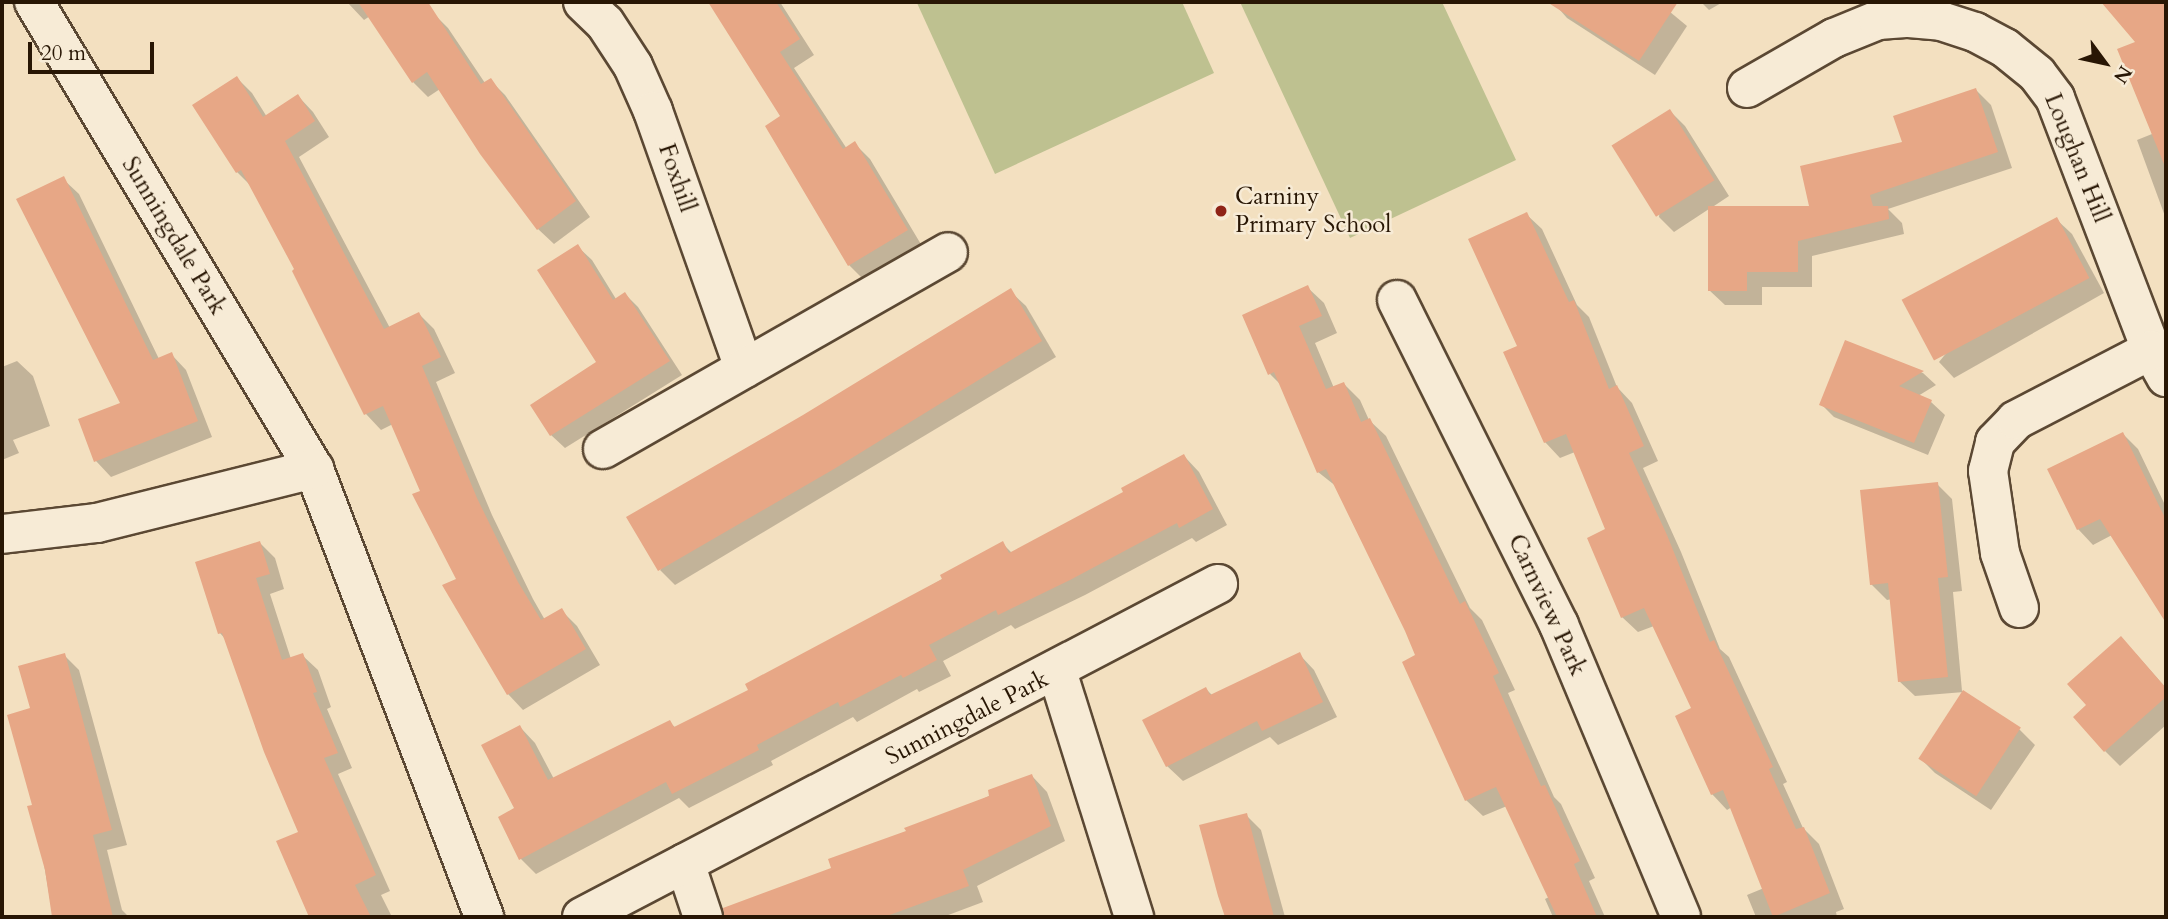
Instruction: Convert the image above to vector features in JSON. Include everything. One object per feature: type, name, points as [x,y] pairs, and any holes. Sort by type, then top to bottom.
[{"type":"street","name":"Sunningdale Park","points":[[34,2],[314,469],[484,917]]},
{"type":"street","name":"Foxhill","points":[[583,2],[605,23],[634,66],[653,111],[744,368]]},
{"type":"street","name":"Loughan Hill","points":[[1747,88],[1834,38],[1878,20],[1917,18],[1949,23],[2005,48],[2046,84],[2062,111],[2159,364],[2016,420],[1995,442],[1988,471],[1992,499],[2000,553],[2019,608]]},
{"type":"street","points":[[603,449],[948,252]]},
{"type":"street","name":"Carnview Park","points":[[1397,300],[1559,625],[1681,917]]},
{"type":"street","points":[[2,534],[97,523],[314,469]]},
{"type":"street","points":[[1056,671],[1218,584]]},
{"type":"street","name":"Sunningdale Park","points":[[582,917],[1056,671],[1134,917]]},
{"type":"street","points":[[685,863],[703,917]]},
{"type":"green space","points":[[1182,2],[1214,73],[995,174],[917,3]]},
{"type":"green space","points":[[1240,2],[1442,2],[1516,160],[1350,238]]},
{"type":"building","points":[[358,2],[428,2],[481,84],[491,78],[576,201],[537,230],[480,154],[427,72],[412,83]]},
{"type":"building","points":[[708,2],[776,2],[800,39],[780,52],[843,149],[855,141],[908,230],[848,266],[765,126],[780,116]]},
{"type":"building","points":[[1547,2],[1678,2],[1639,61]]},
{"type":"building","points":[[2101,2],[2166,2],[2166,169],[2117,49],[2135,42]]},
{"type":"building","points":[[237,76],[263,117],[298,94],[315,121],[285,141],[384,329],[419,312],[441,357],[422,366],[477,498],[518,582],[541,620],[562,608],[586,649],[507,695],[442,585],[456,579],[412,494],[420,491],[383,406],[364,415],[292,271],[294,269],[241,170],[236,173],[192,105]]},
{"type":"building","points":[[1976,88],[1998,152],[1870,195],[1873,206],[1888,206],[1889,219],[1798,241],[1798,272],[1747,272],[1747,291],[1708,291],[1708,206],[1809,206],[1800,166],[1902,142],[1893,116]]},
{"type":"building","points":[[1670,109],[1715,180],[1656,217],[1611,146]]},
{"type":"building","points":[[64,176],[153,360],[172,352],[198,421],[94,462],[78,419],[120,403],[16,199]]},
{"type":"building","points":[[1527,212],[1569,302],[1574,300],[1609,389],[1617,385],[1644,446],[1629,453],[1667,535],[1710,642],[1714,640],[1773,767],[1769,769],[1796,829],[1804,827],[1830,893],[1773,917],[1723,790],[1711,795],[1675,716],[1691,708],[1644,608],[1621,618],[1587,538],[1605,529],[1566,434],[1544,443],[1503,352],[1517,346],[1468,239]]},
{"type":"building","points":[[2057,217],[2089,278],[1934,361],[1902,300]]},
{"type":"building","points":[[578,244],[613,300],[625,292],[670,361],[550,436],[530,405],[596,362],[537,270]]},
{"type":"building","points":[[1308,285],[1322,316],[1299,326],[1326,389],[1344,382],[1361,422],[1370,418],[1460,604],[1465,601],[1499,673],[1493,676],[1541,786],[1545,785],[1580,861],[1574,864],[1597,917],[1557,917],[1496,787],[1465,801],[1402,662],[1415,655],[1405,631],[1326,469],[1317,473],[1274,372],[1268,375],[1242,315]]},
{"type":"building","points":[[1011,288],[1042,341],[834,469],[658,571],[626,517],[803,415]]},
{"type":"building","points":[[1845,340],[1924,371],[1899,386],[1932,400],[1914,443],[1819,405]]},
{"type":"building","points":[[2123,432],[2166,520],[2166,623],[2100,519],[2077,530],[2047,469]]},
{"type":"building","points":[[1184,454],[1213,509],[1179,528],[1177,523],[1070,580],[998,615],[996,610],[929,645],[937,660],[903,678],[901,675],[840,707],[838,702],[757,745],[759,750],[672,794],[666,782],[519,860],[498,817],[514,808],[481,745],[520,725],[548,780],[670,720],[674,727],[748,690],[745,684],[942,579],[940,575],[1003,541],[1009,553],[1123,492],[1121,488]]},
{"type":"building","points":[[1938,482],[1948,577],[1938,578],[1948,677],[1898,682],[1888,583],[1870,585],[1860,490]]},
{"type":"building","points":[[260,541],[270,574],[256,578],[282,660],[303,653],[317,692],[313,693],[338,753],[324,758],[376,875],[355,885],[371,917],[309,917],[276,841],[298,832],[264,752],[222,633],[218,634],[195,562]]},
{"type":"building","points":[[2121,636],[2166,688],[2166,697],[2104,752],[2073,717],[2086,705],[2067,684]]},
{"type":"building","points":[[1300,652],[1323,702],[1262,731],[1257,721],[1166,767],[1142,720],[1206,687],[1210,695]]},
{"type":"building","points":[[65,653],[112,830],[93,835],[113,917],[52,917],[45,870],[27,806],[32,805],[7,715],[30,708],[18,666]]},
{"type":"building","points":[[1963,690],[2021,728],[1976,796],[1918,759]]},
{"type":"building","points":[[1032,774],[1051,826],[963,870],[969,886],[884,917],[724,917],[723,908],[831,868],[828,859],[906,831],[904,828],[989,796],[988,790]]},
{"type":"building","points":[[1247,813],[1274,917],[1225,917],[1199,825]]},
{"type":"place","name":"Carniny Primary School","points":[[1221,211]]}]
